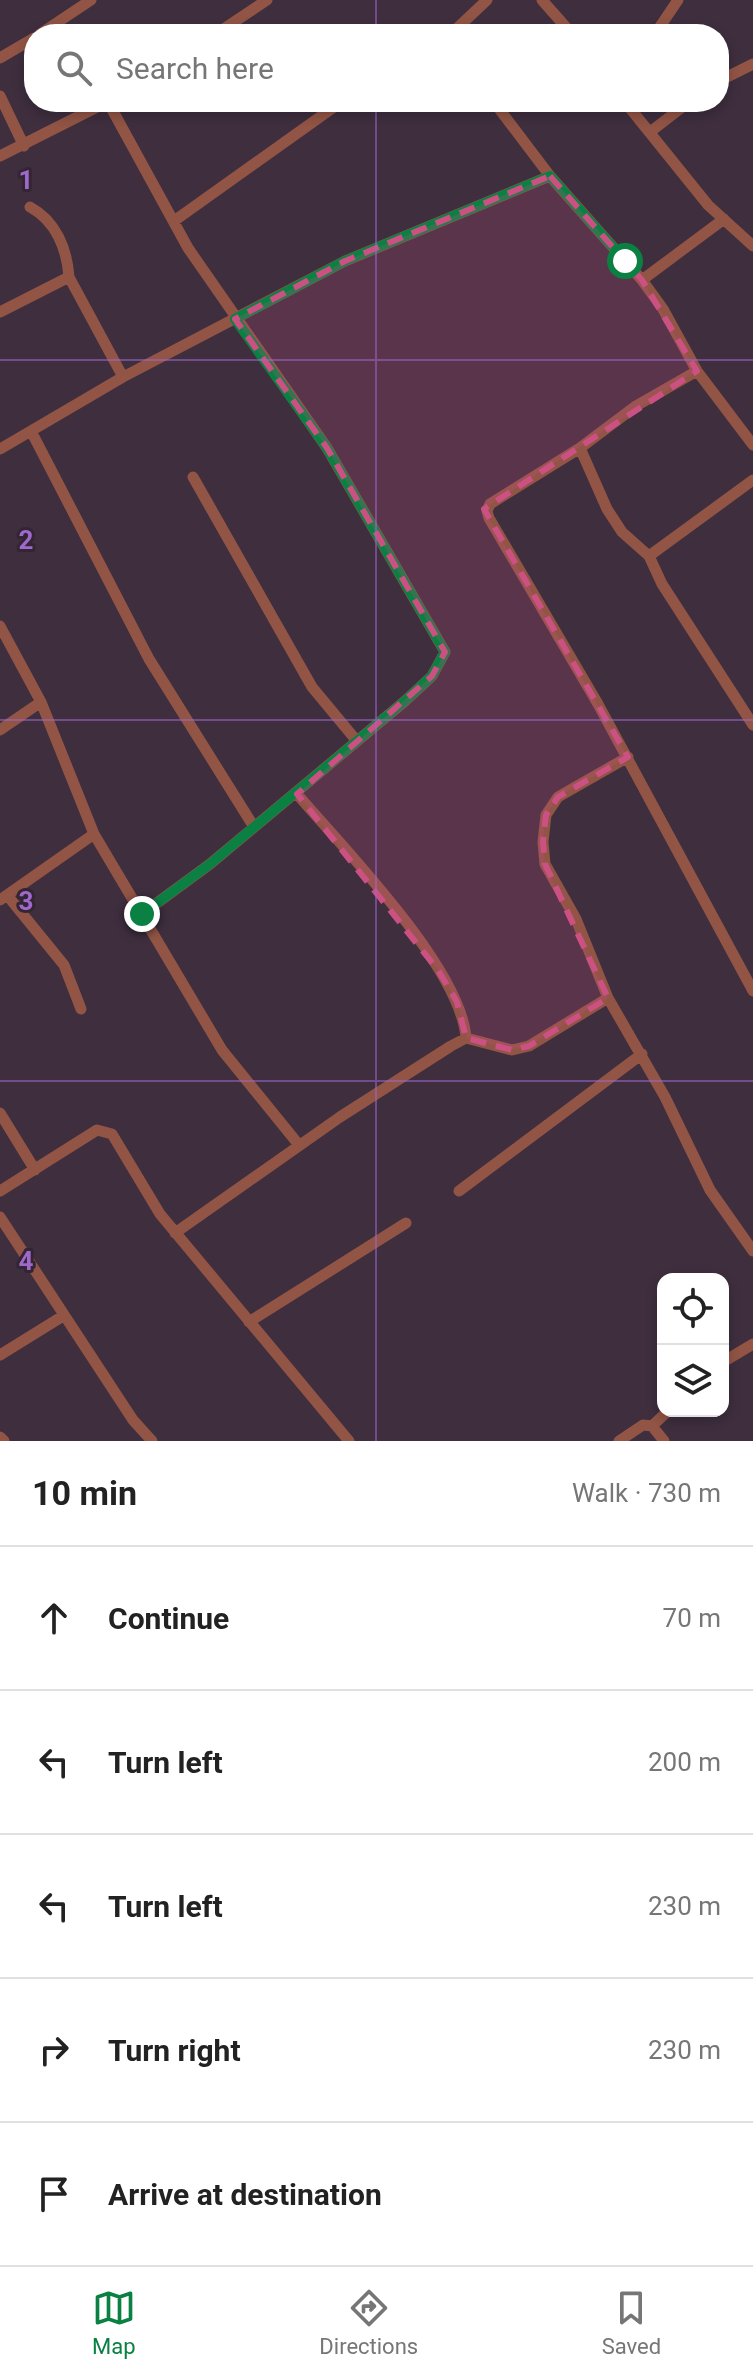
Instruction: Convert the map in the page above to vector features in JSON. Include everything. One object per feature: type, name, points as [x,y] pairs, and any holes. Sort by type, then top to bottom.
[{"type":"street","points":[[57,24],[91,0]]},
{"type":"street","points":[[231,24],[267,0]]},
{"type":"street","points":[[462,24],[487,0]]},
{"type":"street","points":[[542,0],[563,24]]},
{"type":"street","points":[[662,24],[678,0]]},
{"type":"street","points":[[0,58],[24,44]]},
{"type":"street","points":[[729,76],[753,64]]},
{"type":"street","points":[[0,96],[24,146]]},
{"type":"street","points":[[0,156],[89,112]]},
{"type":"street","points":[[114,112],[194,259],[327,448],[445,652],[432,676],[297,794],[142,914]]},
{"type":"street","points":[[174,221],[327,112]]},
{"type":"street","points":[[502,112],[550,176],[642,280],[697,371],[753,445]]},
{"type":"street","points":[[633,112],[683,176],[753,246]]},
{"type":"street","points":[[650,132],[676,112]]},
{"type":"street","points":[[0,449],[123,377],[345,261],[550,176]]},
{"type":"street","points":[[30,207],[40,212],[59,237],[68,260],[69,277],[123,377]]},
{"type":"street","points":[[642,280],[724,219]]},
{"type":"street","points":[[0,312],[69,277]]},
{"type":"street","points":[[697,371],[636,406],[580,448],[501,497],[487,511],[628,757],[753,991]]},
{"type":"street","points":[[31,431],[149,659],[254,827]]},
{"type":"street","points":[[580,448],[622,532],[649,556],[662,584],[753,725]]},
{"type":"street","points":[[193,477],[312,687],[356,740]]},
{"type":"street","points":[[649,556],[753,480]]},
{"type":"street","points":[[0,626],[41,702],[94,834],[222,1050],[299,1145]]},
{"type":"street","points":[[0,730],[41,702]]},
{"type":"street","points":[[628,757],[558,797],[546,815],[543,842],[545,864],[576,919],[608,998],[642,1054],[710,1190],[753,1251]]},
{"type":"street","points":[[297,794],[401,919],[444,978],[457,1002],[466,1038]]},
{"type":"street","points":[[81,1009],[64,965],[4,897],[94,834]]},
{"type":"street","points":[[175,1233],[299,1145],[466,1038],[512,1050],[529,1046],[608,998]]},
{"type":"street","points":[[459,1191],[642,1054]]},
{"type":"street","points":[[0,1113],[35,1170]]},
{"type":"street","points":[[0,1191],[97,1130],[112,1134],[144,1191],[175,1233],[349,1441]]},
{"type":"street","points":[[0,1217],[133,1420],[152,1441]]},
{"type":"street","points":[[249,1322],[406,1223]]},
{"type":"street","points":[[0,1355],[63,1316]]},
{"type":"street","points":[[729,1358],[753,1344]]},
{"type":"street","points":[[652,1426],[662,1417]]},
{"type":"street","points":[[619,1441],[643,1425],[652,1426],[664,1441]]},
{"type":"highlighted area","points":[[550,176],[642,280],[697,371],[484,509],[628,757],[558,797],[546,815],[543,842],[545,864],[608,998],[529,1046],[512,1050],[466,1038],[457,1002],[438,970],[297,794],[432,676],[445,652],[327,448],[235,319],[345,261]]},
{"type":"route","points":[[142,914],[297,794],[356,740],[405,701],[432,676],[445,652],[327,448],[235,319],[345,261],[550,176],[625,261]]}]
